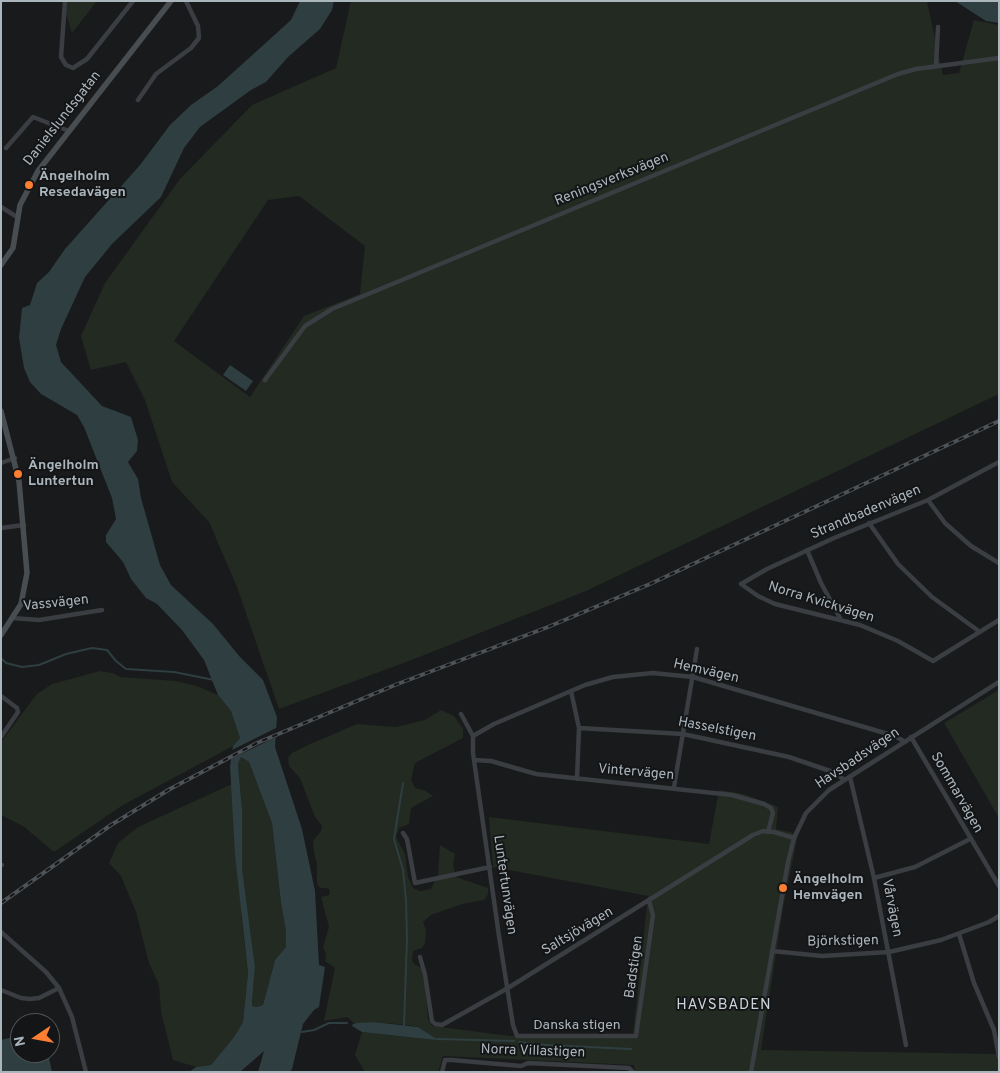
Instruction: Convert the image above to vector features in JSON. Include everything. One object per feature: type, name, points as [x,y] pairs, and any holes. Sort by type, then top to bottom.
[{"type":"street","points":[[65,1],[61,57],[66,65],[73,68],[87,59],[133,1]]},
{"type":"street","name":"Danielslundsgatan","points":[[1,265],[13,248],[17,217],[29,185],[171,1]]},
{"type":"street","points":[[138,100],[156,74],[197,42],[200,35],[198,26],[186,1]]},
{"type":"street","points":[[936,66],[938,27]]},
{"type":"street","name":"Reningsverksvägen","points":[[265,380],[305,326],[332,309],[898,74],[936,66],[999,58]]},
{"type":"street","points":[[6,148],[33,117],[69,131]]},
{"type":"street","points":[[1,207],[17,217]]},
{"type":"street","points":[[1,411],[15,458],[24,525],[27,581],[20,604],[1,634]]},
{"type":"street","points":[[1,463],[15,458]]},
{"type":"street","name":"Strandbadenvägen","points":[[741,584],[807,550],[928,500],[999,462]]},
{"type":"street","points":[[928,500],[945,523],[971,546],[999,564]]},
{"type":"street","points":[[869,523],[898,564],[932,597],[980,632]]},
{"type":"street","points":[[1,528],[24,525]]},
{"type":"street","points":[[807,550],[821,583],[841,620]]},
{"type":"street","name":"Norra Kvickvägen","points":[[741,584],[758,596],[776,604],[809,614],[841,620],[898,641],[933,661],[999,620]]},
{"type":"street","name":"Vassvägen","points":[[12,618],[30,621],[102,610]]},
{"type":"street","points":[[674,788],[697,649]]},
{"type":"street","name":"Hemvägen","points":[[473,736],[494,724],[597,681],[640,674],[670,674],[693,677],[895,736],[904,742]]},
{"type":"street","name":"Havsbadsvägen","points":[[751,1072],[794,838],[806,813],[816,802],[844,780],[999,682]]},
{"type":"street","points":[[571,691],[579,728],[577,779]]},
{"type":"street","points":[[1,696],[17,708],[18,712],[1,737]]},
{"type":"street","points":[[461,714],[473,736]]},
{"type":"street","name":"Hasselstigen","points":[[579,728],[682,734],[789,757],[836,773],[844,780]]},
{"type":"street","name":"Luntertunvägen","points":[[473,736],[474,760],[499,936],[513,1025],[517,1036]]},
{"type":"street","name":"Sommarvägen","points":[[911,737],[999,886]]},
{"type":"street","name":"Vintervägen","points":[[474,760],[491,761],[536,774],[732,795],[764,804],[774,813],[768,832]]},
{"type":"street","name":"Vårvägen","points":[[850,777],[874,878],[906,1045]]},
{"type":"street","points":[[768,832],[794,838]]},
{"type":"street","name":"Saltsjövägen","points":[[420,957],[435,1024],[445,1024],[508,988],[753,835],[768,832]]},
{"type":"street","points":[[403,833],[407,839],[415,883],[490,867]]},
{"type":"street","points":[[874,878],[915,867],[970,839]]},
{"type":"street","name":"Badstigen","points":[[636,1036],[653,915],[649,901]]},
{"type":"street","name":"Björkstigen","points":[[772,950],[822,956],[889,952],[924,945],[959,934],[999,916]]},
{"type":"street","points":[[1,932],[46,972],[59,988],[72,1018],[86,1072]]},
{"type":"street","points":[[959,934],[974,983],[994,1030],[999,1058]]},
{"type":"street","points":[[1,990],[21,998],[30,999],[39,998],[59,988]]},
{"type":"street","name":"Danska stigen","points":[[517,1036],[636,1036]]},
{"type":"street","name":"Norra Villastigen","points":[[442,1072],[445,1060],[521,1066],[528,1063],[629,1068],[632,1071]]},
{"type":"street","points":[[520,1072],[521,1066]]},
{"type":"shaded area","points":[[67,1],[97,1],[72,33],[66,14]]},
{"type":"shaded area","points":[[300,1],[334,1],[332,10],[320,29],[288,57],[266,82],[251,90],[200,127],[184,148],[161,197],[112,244],[85,277],[61,329],[56,345],[61,362],[102,406],[131,417],[138,440],[137,451],[128,462],[138,479],[141,498],[160,565],[171,585],[213,624],[240,657],[263,680],[277,717],[275,747],[302,829],[315,891],[319,965],[325,967],[319,1007],[314,1010],[303,1024],[290,1072],[258,1072],[264,1051],[240,1072],[189,1072],[196,1067],[211,1065],[234,1037],[243,1022],[248,973],[235,855],[230,766],[233,746],[240,738],[231,711],[218,695],[204,660],[182,630],[157,604],[146,598],[131,579],[123,562],[106,542],[106,535],[116,519],[112,498],[84,427],[77,415],[41,394],[30,382],[24,368],[19,338],[22,308],[30,305],[37,283],[49,272],[65,249],[140,165],[170,125],[191,105],[218,86],[291,20]],"holes":[[[241,757],[249,762],[272,823],[286,931],[286,947],[275,960],[263,1005],[257,1007],[252,1006],[255,967],[242,868],[242,809],[238,764]]]},
{"type":"shaded area","points":[[351,1],[927,1],[943,75],[959,73],[974,20],[999,25],[999,394],[586,591],[409,661],[279,709],[237,587],[209,522],[172,482],[145,400],[126,362],[91,370],[81,336],[105,283],[180,179],[252,105],[336,68]],"holes":[[[299,196],[365,246],[360,294],[304,316],[250,397],[174,341],[268,200]]]},
{"type":"shaded area","points":[[955,1],[999,1],[999,23],[986,21]]},
{"type":"shaded area","points":[[230,365],[253,381],[246,391],[223,375]]},
{"type":"shaded area","points":[[100,671],[121,677],[176,681],[197,686],[218,695],[231,711],[240,738],[233,746],[123,805],[54,852],[23,826],[1,815],[1,742],[37,694],[52,684]]},
{"type":"shaded area","points":[[999,690],[999,818],[944,723]]},
{"type":"shaded area","points":[[441,710],[454,716],[463,729],[463,738],[415,763],[411,780],[415,788],[426,791],[433,796],[411,808],[409,824],[399,828],[396,837],[405,854],[408,877],[413,888],[420,891],[431,889],[438,875],[440,845],[455,854],[453,865],[456,877],[488,888],[488,894],[484,900],[462,904],[431,915],[423,922],[426,930],[425,943],[422,948],[413,951],[412,960],[414,964],[421,968],[426,991],[428,1020],[432,1026],[510,1036],[633,1035],[648,896],[493,867],[489,817],[709,844],[719,790],[744,794],[778,807],[776,829],[798,834],[783,908],[761,1050],[999,1054],[999,1072],[635,1072],[634,1065],[443,1056],[438,1072],[365,1072],[355,1055],[362,1032],[437,1039],[418,1027],[408,1025],[374,1022],[355,1024],[347,1017],[324,1021],[335,968],[325,961],[326,954],[323,947],[329,927],[321,897],[329,895],[330,890],[320,888],[317,884],[317,864],[314,853],[313,841],[321,831],[322,826],[315,817],[300,778],[289,766],[288,758],[292,753],[308,745],[357,724],[396,727],[425,720]]},
{"type":"shaded area","points":[[241,757],[249,762],[272,823],[286,931],[286,947],[275,960],[263,1005],[257,1007],[252,1006],[255,967],[242,868],[242,809],[238,764]]},
{"type":"shaded area","points":[[232,784],[242,923],[248,973],[243,1022],[234,1037],[211,1065],[196,1067],[173,1060],[161,1012],[159,985],[149,963],[136,912],[121,876],[109,863],[118,843],[138,827]]},
{"type":"shaded area","points":[[374,1022],[418,1027],[437,1039],[362,1032],[352,1026],[357,1023]]},
{"type":"shaded area","points":[[10,1038],[10,1063],[50,1063],[52,1072],[1,1072],[1,1040]]},
{"type":"pier","points":[[280,726],[280,735],[229,760],[230,751]]},
{"type":"waterway","points":[[1,658],[6,663],[22,667],[39,665],[66,654],[92,648],[107,650],[126,669],[174,672],[214,680]]},
{"type":"waterway","points":[[403,783],[394,839],[403,870],[406,900],[407,939],[404,1025]]},
{"type":"waterway","points":[[302,1032],[314,1030],[329,1023],[347,1023]]},
{"type":"waterway","points":[[437,1039],[514,1041]]},
{"type":"waterway","points":[[519,1042],[631,1049]]},
{"type":"railway","points":[[1,903],[111,825],[170,789],[257,743],[395,685],[548,627],[650,584],[999,421]]},
{"type":"place","name":"Ängelholm Resedavägen","points":[[29,185]]},
{"type":"place","name":"Ängelholm Luntertun","points":[[18,474]]},
{"type":"place","name":"Ängelholm Hemvägen","points":[[783,888]]},
{"type":"district","name":"HAVSBADEN","points":[[724,1006]]}]
